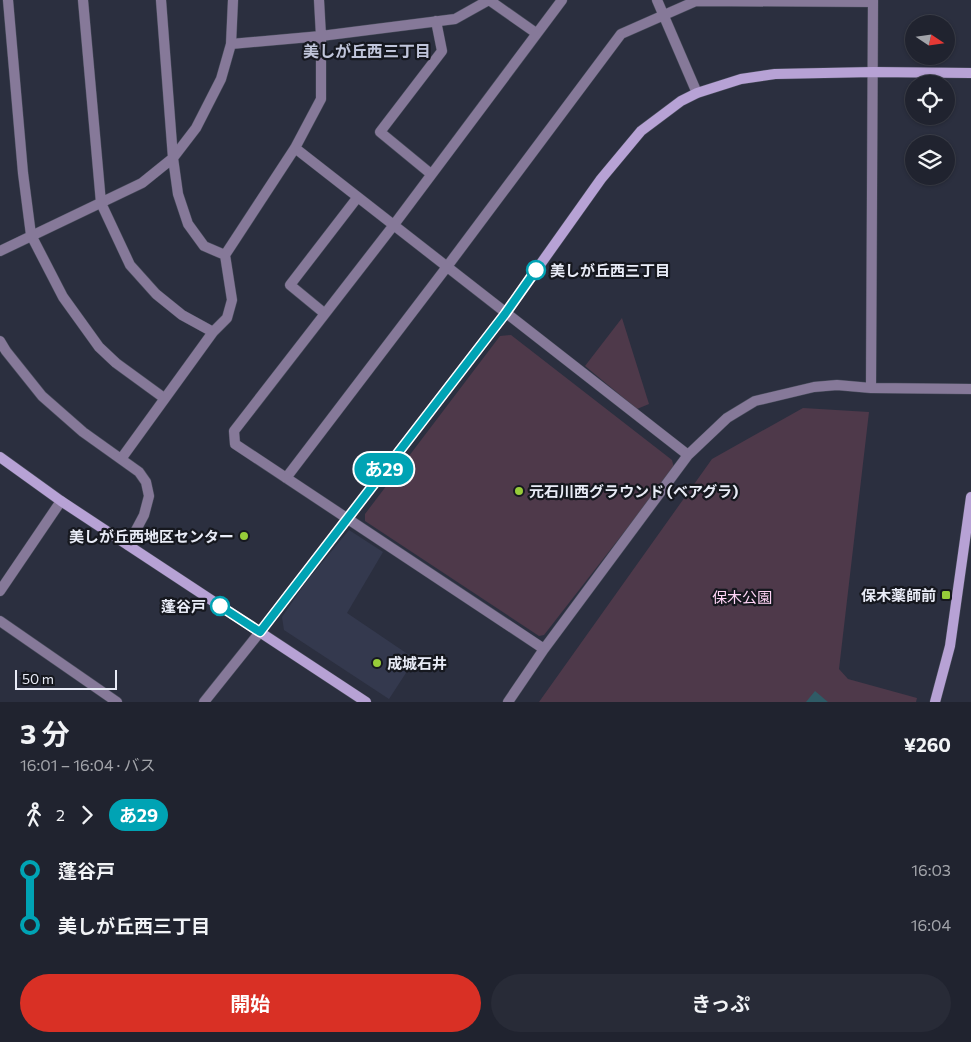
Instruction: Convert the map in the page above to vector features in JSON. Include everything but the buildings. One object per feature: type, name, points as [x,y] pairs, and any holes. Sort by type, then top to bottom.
[{"type":"street","points":[[8,0],[5,18],[31,235],[63,297],[99,347],[116,363],[164,398]]},
{"type":"street","points":[[83,0],[101,203],[130,265],[156,294],[182,316],[213,332]]},
{"type":"street","points":[[160,0],[173,158],[178,194],[188,224],[204,246],[225,255]]},
{"type":"street","points":[[0,251],[142,183],[173,158],[196,128],[221,79],[231,44],[233,0]]},
{"type":"street","points":[[121,459],[213,332],[227,318],[232,300],[225,255],[295,148],[321,99],[319,0]]},
{"type":"street","points":[[231,44],[321,36],[455,19],[489,0],[536,33]]},
{"type":"street","points":[[544,649],[235,444],[234,431],[393,226],[562,0]]},
{"type":"street","points":[[656,0],[697,93]]},
{"type":"street","points":[[286,478],[621,34],[696,1],[873,1],[872,388]]},
{"type":"street","points":[[431,174],[380,132],[442,50],[436,22]]},
{"type":"street","points":[[204,702],[505,314],[601,179],[641,131],[681,101],[697,93],[740,79],[775,74],[971,73]]},
{"type":"street","points":[[295,148],[446,268],[688,455]]},
{"type":"street","points":[[324,314],[290,285],[357,198]]},
{"type":"street","points":[[0,340],[6,351],[42,396],[84,432],[139,472],[146,482],[149,496],[144,515],[128,545]]},
{"type":"street","points":[[508,702],[544,649],[688,455],[727,418],[754,400],[814,387],[837,385],[872,388],[971,389]]},
{"type":"street","points":[[0,457],[61,501],[366,702]]},
{"type":"street","points":[[936,702],[950,646],[971,497]]},
{"type":"street","points":[[0,591],[61,501]]},
{"type":"street","points":[[0,621],[104,698],[117,702]]},
{"type":"shaded area","points":[[349,530],[383,552],[347,613],[415,659],[389,699],[284,630],[282,617],[306,582]]},
{"type":"shaded area","points":[[815,691],[828,702],[806,702]]},
{"type":"green space","points":[[622,318],[649,404],[637,409],[585,366]]},
{"type":"green space","name":"元石川西グラウンド (ベアグラ)","points":[[511,335],[672,460],[674,468],[544,635],[539,636],[365,521],[365,514],[500,336]]},
{"type":"green space","name":"保木公園","points":[[803,408],[869,412],[839,669],[848,679],[917,698],[916,702],[539,702],[712,459]]},
{"type":"bus line","name":"あ29","points":[[220,606],[260,632],[505,314],[536,270]]},
{"type":"place","name":"美しが丘西三丁目","points":[[536,270]]},
{"type":"place","name":"元石川西グラウンド (ベアグラ)","points":[[519,491]]},
{"type":"place","name":"美しが丘西地区センター","points":[[244,536]]},
{"type":"place","name":"保木薬師前","points":[[946,595]]},
{"type":"place","name":"蓬谷戸","points":[[220,606]]},
{"type":"place","name":"成城石井","points":[[377,663]]},
{"type":"district","name":"美しが丘西三丁目","points":[[367,50]]}]
